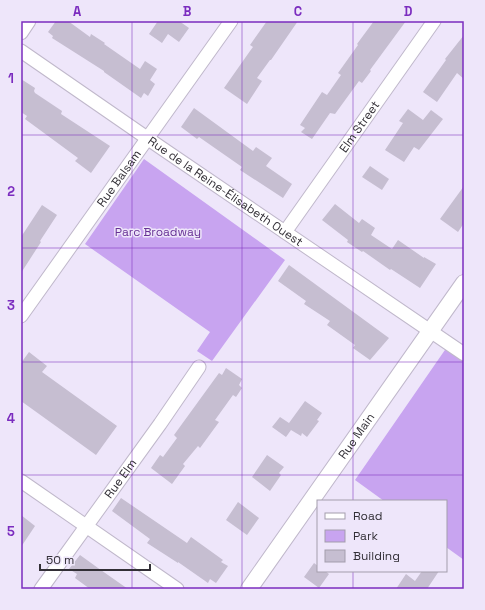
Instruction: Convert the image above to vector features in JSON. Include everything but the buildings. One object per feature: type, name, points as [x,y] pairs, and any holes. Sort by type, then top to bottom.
[{"type":"street","points":[[21,33],[29,21]]},
{"type":"street","name":"Rue Balsam","points":[[21,316],[231,21]]},
{"type":"street","name":"Elm Street","points":[[284,232],[434,21]]},
{"type":"street","name":"Rue de la Reine-Élisabeth Ouest","points":[[21,51],[464,354]]},
{"type":"street","name":"Rue Main","points":[[249,589],[464,283]]},
{"type":"street","name":"Rue Elm","points":[[41,589],[160,424],[199,367]]},
{"type":"street","points":[[21,481],[177,589]]},
{"type":"green space","name":"Parc Broadway","points":[[144,159],[285,260],[212,361],[197,351],[210,332],[85,244]]},
{"type":"green space","points":[[447,347],[464,359],[464,560],[447,548],[447,500],[383,500],[355,480]]}]
